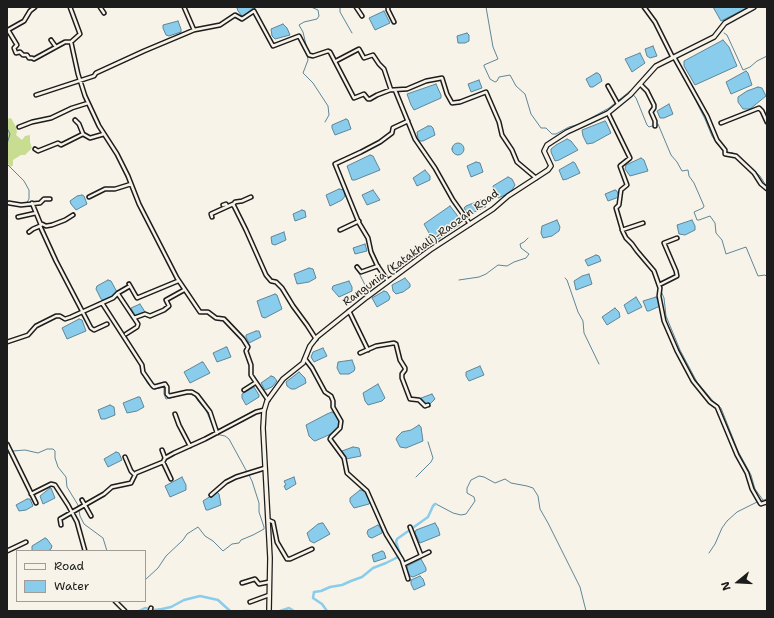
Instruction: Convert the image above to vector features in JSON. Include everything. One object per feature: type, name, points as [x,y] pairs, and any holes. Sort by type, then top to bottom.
[{"type":"main road","name":"Rangunia (Katakhali)-Raozan Road","points":[[269,611],[268,520],[263,428],[264,410],[268,400],[282,379],[301,365],[310,346],[316,339],[349,311],[433,248],[493,209],[508,196],[548,170],[551,167],[544,151],[547,145],[567,132],[608,113],[656,66],[714,37],[725,23],[754,7]]},
{"type":"street","points":[[36,7],[30,11],[24,21],[8,31],[17,45],[14,48],[16,53],[20,52],[23,55],[27,55],[29,58],[34,59],[65,42],[71,42],[80,34],[70,7]]},
{"type":"street","points":[[100,7],[104,14]]},
{"type":"street","points":[[184,7],[194,30]]},
{"type":"street","points":[[356,7],[362,16]]},
{"type":"street","points":[[388,7],[394,22]]},
{"type":"street","points":[[644,7],[655,22],[707,116],[717,140],[725,152],[736,156],[754,173],[761,184],[767,189]]},
{"type":"street","points":[[36,95],[94,76],[96,73],[144,50],[194,30],[220,25],[235,15],[242,19],[254,11],[273,46],[299,36],[309,55],[313,56],[329,51],[336,61],[354,98],[364,94],[368,99],[370,99],[393,90],[406,89],[426,81],[442,78],[447,94],[452,102],[460,102],[486,92],[499,122],[502,135],[512,150],[517,162],[536,178]]},
{"type":"street","points":[[52,40],[56,47]]},
{"type":"street","points":[[71,42],[80,81],[88,103],[99,126],[118,154],[139,204],[178,281],[200,312],[208,312],[216,318],[224,319],[243,339],[248,347],[246,352],[251,365],[251,375],[268,400]]},
{"type":"street","points":[[336,61],[359,50],[364,58],[372,55],[378,64],[384,69],[419,145],[435,168],[452,200],[470,224]]},
{"type":"street","points":[[639,84],[647,91],[654,105],[652,112],[655,125]]},
{"type":"street","points":[[608,86],[617,103]]},
{"type":"street","points":[[19,127],[32,122],[51,118],[72,108],[88,103]]},
{"type":"street","points":[[721,123],[759,108],[767,122]]},
{"type":"street","points":[[608,113],[630,158],[620,166],[627,185],[621,190],[616,208],[622,230],[626,238],[653,269],[659,285],[659,296],[667,330],[670,333],[677,351],[693,381],[710,402],[717,407],[737,455],[747,473],[752,489],[760,503],[767,502]]},
{"type":"street","points":[[75,120],[79,124],[83,134],[90,138],[104,134]]},
{"type":"street","points":[[389,282],[378,266],[370,250],[368,238],[359,221],[335,164],[380,142],[392,133],[393,128],[408,121]]},
{"type":"street","points":[[35,149],[38,151],[58,143],[61,144],[83,134]]},
{"type":"street","points":[[89,198],[108,188],[112,189],[131,184]]},
{"type":"street","points":[[212,217],[211,214],[235,202],[251,197]]},
{"type":"street","points":[[9,203],[20,205],[32,204],[40,203],[44,199],[50,199]]},
{"type":"street","points":[[32,204],[56,261],[89,324],[94,330],[107,324]]},
{"type":"street","points":[[223,205],[226,204],[228,206]]},
{"type":"street","points":[[233,204],[266,275],[271,281],[276,282],[282,288],[316,339]]},
{"type":"street","points":[[18,217],[36,213]]},
{"type":"street","points":[[29,232],[41,225],[52,225],[73,215]]},
{"type":"street","points":[[340,230],[359,221]]},
{"type":"street","points":[[622,230],[644,223]]},
{"type":"street","points":[[659,285],[677,276],[664,243],[677,238]]},
{"type":"street","points":[[357,267],[361,272],[378,266]]},
{"type":"street","points":[[7,342],[28,335],[36,326],[56,316],[60,316],[65,319],[83,312],[118,294],[130,285],[137,298],[178,281]]},
{"type":"street","points":[[134,318],[145,314],[150,316],[164,310],[169,306],[166,300],[184,290]]},
{"type":"street","points":[[118,294],[137,324],[137,326],[126,334]]},
{"type":"street","points":[[102,303],[142,365],[143,372],[152,385],[154,387],[165,384],[167,386],[167,394],[169,396],[187,392],[192,392],[197,395],[210,412],[217,433]]},
{"type":"street","points":[[349,311],[368,350]]},
{"type":"street","points":[[360,353],[376,346],[393,343],[396,344],[400,360],[406,370],[402,374],[402,378],[410,399],[419,400],[425,406],[428,405]]},
{"type":"street","points":[[305,359],[312,368],[325,392],[331,396],[334,410],[341,421],[340,428],[330,436],[331,441],[344,458],[347,473],[367,491],[386,534],[404,564],[408,579]]},
{"type":"street","points":[[244,390],[255,383]]},
{"type":"street","points":[[61,524],[60,519],[104,494],[112,487],[131,483],[136,473],[163,462],[165,458],[256,412],[264,410]]},
{"type":"street","points":[[175,414],[190,446]]},
{"type":"street","points":[[7,444],[36,503]]},
{"type":"street","points":[[162,450],[165,458]]},
{"type":"street","points":[[126,457],[131,471],[135,475]]},
{"type":"street","points":[[163,462],[171,479]]},
{"type":"street","points":[[211,495],[226,482],[236,476],[266,468]]},
{"type":"street","points":[[31,494],[53,483],[77,522],[86,550]]},
{"type":"street","points":[[82,500],[91,516]]},
{"type":"street","points":[[268,520],[273,522],[277,542],[287,559],[312,549]]},
{"type":"street","points":[[410,528],[421,555]]},
{"type":"street","points":[[7,551],[26,542]]},
{"type":"street","points":[[404,564],[429,552]]},
{"type":"street","points":[[242,583],[253,579],[259,584],[269,582]]},
{"type":"street","points":[[250,602],[269,595]]},
{"type":"street","points":[[117,602],[124,611]]},
{"type":"green space","points":[[11,118],[16,127],[16,135],[22,140],[25,136],[30,135],[32,148],[25,155],[21,155],[13,160],[13,165],[11,167],[7,163],[7,119]]},
{"type":"water","points":[[254,7],[242,16],[237,8]]},
{"type":"water","points":[[713,7],[749,7],[721,21]]},
{"type":"water","points":[[384,11],[390,23],[375,30],[369,18]]},
{"type":"water","points":[[178,21],[181,32],[169,36],[166,35],[163,25]]},
{"type":"water","points":[[283,24],[287,28],[290,35],[275,39],[272,36],[271,29]]},
{"type":"water","points":[[467,33],[469,35],[469,41],[465,43],[458,43],[457,36]]},
{"type":"water","points":[[723,40],[729,47],[737,66],[695,85],[684,66],[684,61]]},
{"type":"water","points":[[653,46],[657,56],[650,58],[647,56],[645,49]]},
{"type":"water","points":[[640,53],[645,63],[632,72],[625,59]]},
{"type":"water","points":[[746,71],[752,85],[731,94],[726,82]]},
{"type":"water","points":[[596,73],[600,75],[602,81],[593,87],[590,87],[586,79]]},
{"type":"water","points":[[479,80],[482,88],[471,92],[468,84]]},
{"type":"water","points":[[436,84],[441,98],[414,110],[407,94]]},
{"type":"water","points":[[758,87],[762,88],[766,96],[750,109],[743,109],[738,102],[738,97],[747,91]]},
{"type":"water","points":[[669,104],[673,114],[660,118],[657,111]]},
{"type":"water","points":[[346,119],[348,120],[351,129],[335,135],[332,125]]},
{"type":"water","points":[[605,121],[611,133],[593,143],[587,144],[582,130]]},
{"type":"water","points":[[428,126],[433,128],[435,135],[420,141],[418,139],[417,132]]},
{"type":"water","points":[[567,139],[571,141],[578,150],[555,161],[551,149]]},
{"type":"water","points":[[456,143],[460,143],[464,149],[460,155],[456,155],[452,151],[452,147]]},
{"type":"water","points":[[370,155],[373,156],[380,170],[352,180],[347,166]]},
{"type":"water","points":[[641,158],[644,160],[648,171],[630,176],[625,169],[626,165]]},
{"type":"water","points":[[476,162],[480,163],[483,172],[471,177],[467,166]]},
{"type":"water","points":[[573,162],[580,173],[563,180],[559,170]]},
{"type":"water","points":[[425,170],[430,176],[430,180],[417,186],[413,178]]},
{"type":"water","points":[[508,177],[512,179],[515,185],[512,190],[498,198],[494,192],[493,186]]},
{"type":"water","points":[[339,189],[344,190],[345,196],[342,200],[330,206],[326,195]]},
{"type":"water","points":[[373,190],[380,200],[367,205],[362,195]]},
{"type":"water","points":[[615,190],[617,191],[619,197],[608,201],[605,194]]},
{"type":"water","points":[[77,196],[84,196],[87,204],[76,210],[70,201]]},
{"type":"water","points":[[481,200],[486,207],[468,214],[464,208]]},
{"type":"water","points":[[450,206],[457,215],[461,224],[434,242],[424,224]]},
{"type":"water","points":[[302,210],[305,211],[306,217],[295,221],[293,214]]},
{"type":"water","points":[[557,220],[560,227],[559,231],[552,236],[543,238],[541,233],[542,226]]},
{"type":"water","points":[[692,220],[695,230],[685,235],[679,234],[677,225]]},
{"type":"water","points":[[284,232],[286,240],[275,245],[272,244],[271,237]]},
{"type":"water","points":[[365,244],[367,251],[355,254],[353,248]]},
{"type":"water","points":[[596,255],[599,256],[601,261],[588,266],[585,260]]},
{"type":"water","points":[[309,268],[313,269],[316,278],[309,282],[297,284],[294,274]]},
{"type":"water","points":[[589,274],[592,284],[576,290],[574,281]]},
{"type":"water","points":[[405,278],[410,284],[410,287],[403,292],[396,294],[393,291],[392,285]]},
{"type":"water","points":[[108,280],[111,281],[117,292],[113,296],[103,300],[96,289],[97,286]]},
{"type":"water","points":[[349,281],[352,291],[339,297],[332,289],[333,286]]},
{"type":"water","points":[[384,291],[387,292],[390,297],[389,300],[377,307],[372,298]]},
{"type":"water","points":[[275,294],[277,295],[282,309],[265,318],[262,317],[257,301]]},
{"type":"water","points":[[636,297],[642,307],[628,314],[624,305]]},
{"type":"water","points":[[656,297],[660,306],[647,311],[643,301]]},
{"type":"water","points":[[140,304],[145,312],[135,316],[131,308]]},
{"type":"water","points":[[615,308],[619,312],[620,317],[607,325],[602,317]]},
{"type":"water","points":[[79,319],[82,320],[86,331],[67,339],[62,328]]},
{"type":"water","points":[[259,331],[261,337],[249,343],[246,335]]},
{"type":"water","points":[[226,347],[231,357],[217,362],[213,353]]},
{"type":"water","points":[[323,348],[327,356],[314,362],[311,357],[313,352]]},
{"type":"water","points":[[352,360],[355,368],[354,371],[349,374],[340,374],[337,368],[338,362]]},
{"type":"water","points":[[202,362],[210,373],[190,383],[184,372]]},
{"type":"water","points":[[480,366],[484,375],[469,381],[466,376],[466,372]]},
{"type":"water","points":[[299,372],[305,378],[306,383],[295,389],[291,389],[287,386],[286,382]]},
{"type":"water","points":[[271,376],[277,381],[272,387],[265,390],[261,383]]},
{"type":"water","points":[[378,384],[385,398],[382,401],[368,405],[365,401],[363,393]]},
{"type":"water","points":[[254,387],[259,397],[246,405],[242,398],[242,394]]},
{"type":"water","points":[[432,394],[435,399],[430,404],[426,405],[421,398]]},
{"type":"water","points":[[140,397],[144,407],[137,411],[127,413],[123,403]]},
{"type":"water","points":[[110,405],[114,407],[115,415],[101,419],[98,410]]},
{"type":"water","points":[[332,412],[340,423],[338,427],[331,434],[315,441],[313,440],[309,436],[306,425]]},
{"type":"water","points":[[419,425],[421,427],[423,441],[406,448],[400,447],[396,439],[398,436],[402,432],[411,430]]},
{"type":"water","points":[[353,447],[359,448],[361,456],[346,459],[342,451]]},
{"type":"water","points":[[116,452],[119,453],[122,460],[108,467],[104,459]]},
{"type":"water","points":[[182,477],[186,485],[186,490],[170,497],[165,486]]},
{"type":"water","points":[[294,477],[296,484],[286,490],[284,481]]},
{"type":"water","points":[[50,488],[55,498],[43,504],[40,496]]},
{"type":"water","points":[[360,490],[365,491],[370,502],[369,504],[354,508],[350,502],[350,498]]},
{"type":"water","points":[[217,492],[219,494],[221,505],[206,510],[203,501]]},
{"type":"water","points":[[30,499],[33,506],[26,510],[19,511],[16,505]]},
{"type":"water","points":[[323,523],[330,534],[314,543],[310,541],[307,533],[318,524]]},
{"type":"water","points":[[435,523],[440,535],[420,543],[415,533],[416,530]]},
{"type":"water","points":[[378,525],[382,530],[382,533],[372,538],[369,537],[367,533],[368,530]]},
{"type":"water","points":[[45,538],[52,546],[50,550],[32,550],[32,546]]},
{"type":"water","points":[[382,551],[384,552],[386,558],[374,562],[372,555]]},
{"type":"water","points":[[421,559],[426,571],[413,577],[410,576],[407,566]]},
{"type":"water","points":[[420,576],[425,585],[414,590],[411,580]]},
{"type":"waterway","points":[[307,49],[303,32],[299,25],[304,22],[317,19],[319,16],[318,10],[311,7]]},
{"type":"waterway","points":[[340,7],[340,12],[352,33]]},
{"type":"waterway","points":[[486,7],[493,47],[498,59],[484,65],[490,79],[495,82],[499,77],[510,75],[516,86],[525,94],[531,114],[541,128],[546,128],[552,134],[556,134],[569,127],[580,124],[609,108],[630,91],[636,98],[647,125],[649,127],[658,124],[671,155],[682,171],[688,170],[689,176],[694,183],[704,206],[703,208],[694,212],[697,220],[710,216],[715,223],[716,233],[722,240],[726,254],[746,247],[758,276],[765,275],[767,277]]},
{"type":"waterway","points":[[724,33],[727,35],[743,70],[767,56]]},
{"type":"waterway","points":[[666,41],[672,54]]},
{"type":"waterway","points":[[307,54],[308,60],[303,73],[313,83],[328,106],[329,115],[325,122]]},
{"type":"waterway","points":[[683,75],[712,136],[724,151]]},
{"type":"waterway","points":[[7,128],[10,134],[7,144]]},
{"type":"waterway","points":[[727,152],[733,153],[741,159],[760,176],[767,187]]},
{"type":"waterway","points":[[7,164],[24,181],[29,190],[29,199],[26,204]]},
{"type":"waterway","points":[[459,280],[479,277],[486,274],[498,265],[507,266],[526,258],[529,254],[521,248],[520,244],[528,238]]},
{"type":"waterway","points":[[358,271],[369,293]]},
{"type":"waterway","points":[[565,278],[583,321],[584,333],[599,364]]},
{"type":"waterway","points":[[661,291],[664,298],[666,316],[680,350],[697,382],[721,408],[738,451],[751,475],[755,489],[763,500]]},
{"type":"waterway","points":[[123,338],[137,360]]},
{"type":"waterway","points":[[140,365],[142,374],[152,388],[155,389],[164,387],[166,399],[185,394],[195,396],[206,410],[216,434],[225,436],[229,439],[247,472]]},
{"type":"waterway","points":[[416,477],[433,458],[428,442]]},
{"type":"waterway","points":[[7,454],[13,451],[25,450],[38,453],[47,449],[53,449],[55,451],[55,458],[58,467],[66,477],[67,487],[78,505],[80,516],[84,524],[103,538],[107,550]]},
{"type":"waterway","points":[[146,579],[158,568],[166,556],[183,540],[187,534],[198,527],[205,536],[213,541],[223,551],[232,544],[239,543],[241,540],[264,529],[259,512],[259,503],[249,475]]},
{"type":"waterway","points":[[436,504],[453,513],[461,515],[466,514],[475,501],[474,497],[467,493],[467,488],[471,480],[479,476],[495,483],[505,479],[511,483],[533,488],[538,496],[540,509],[580,587],[586,611]]},
{"type":"waterway","points":[[709,553],[727,521],[737,512],[757,502],[767,499]]},
{"type":"waterway","points":[[327,611],[322,604],[313,598],[314,592],[342,585],[362,577],[373,568],[398,557],[400,554],[396,542],[397,539],[428,517],[433,506],[436,504]]},
{"type":"waterway","points":[[139,611],[145,608],[155,610],[171,607],[184,600],[200,596],[218,600],[230,611]]},
{"type":"waterway","points":[[280,611],[289,608],[294,611]]},
{"type":"waterway","points":[[243,611],[249,611]]}]
